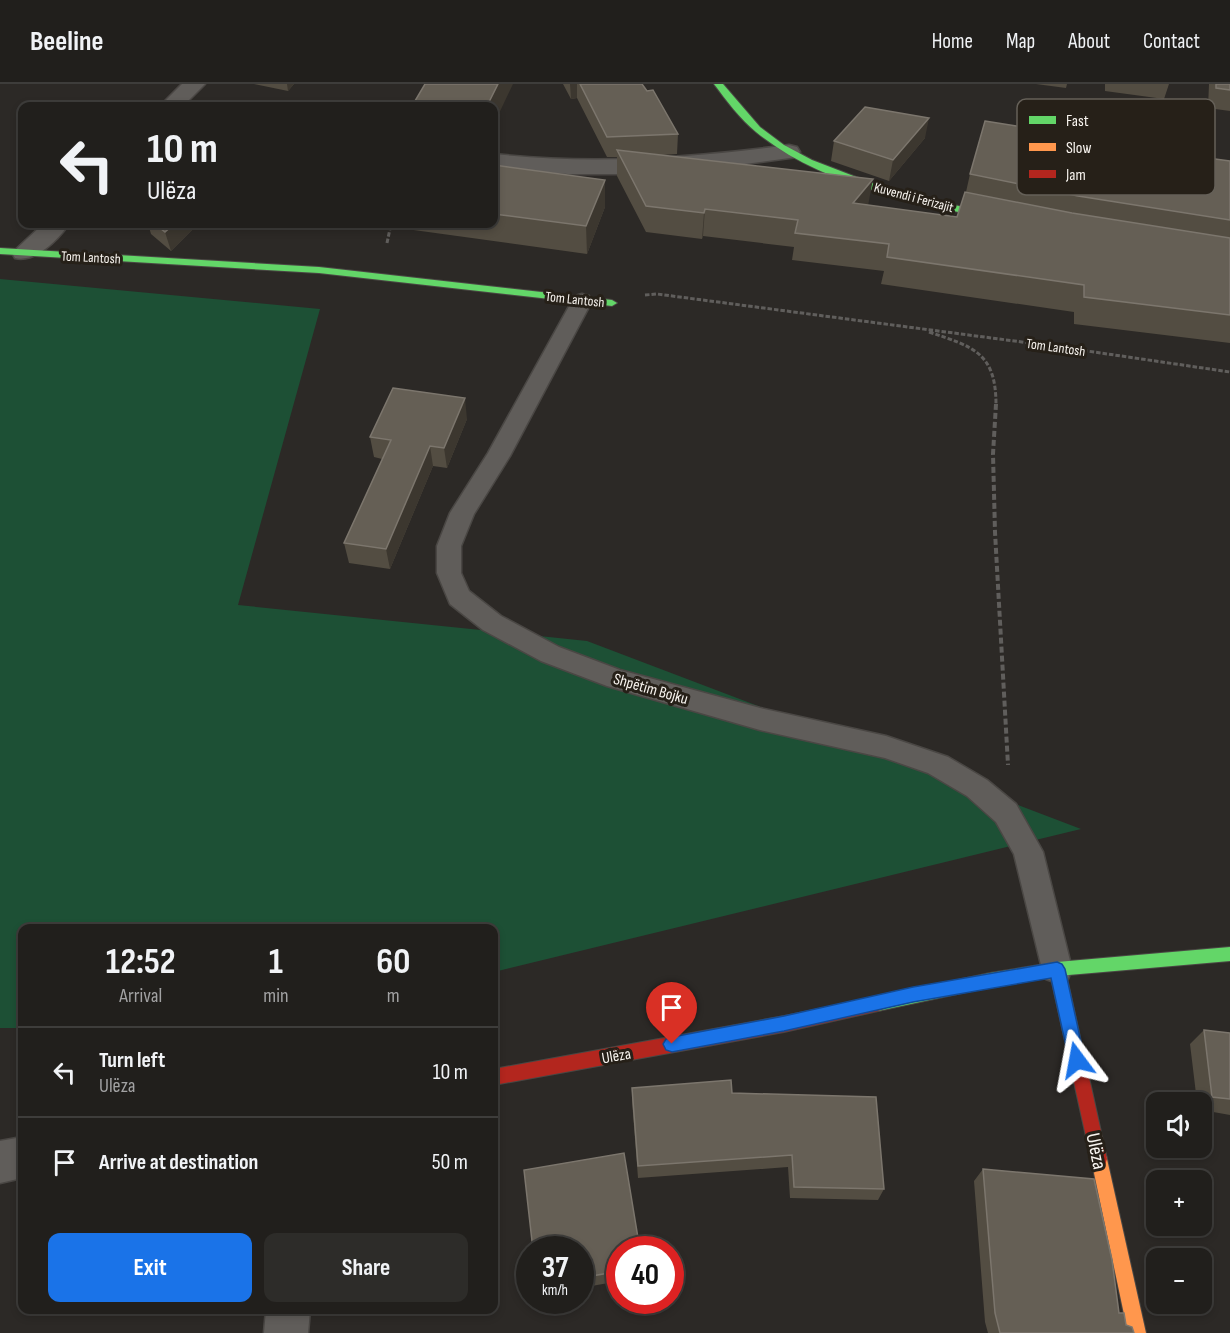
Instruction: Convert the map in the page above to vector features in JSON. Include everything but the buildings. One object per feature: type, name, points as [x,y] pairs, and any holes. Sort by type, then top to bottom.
[{"type":"street","points":[[175,102],[194,84]]},
{"type":"street","points":[[718,84],[757,129],[789,152]]},
{"type":"street","name":"Kuvendi i Ferizajit","points":[[498,161],[550,167],[608,168],[722,160],[789,152],[853,179],[912,198],[1020,222]]},
{"type":"street","name":"Tom Lantosh","points":[[12,252],[51,228]]},
{"type":"street","name":"Tom Lantosh","points":[[12,252],[320,270],[612,303]]},
{"type":"street","name":"Ulëza","points":[[498,1076],[784,1024],[957,986],[1057,969],[1230,954]]},
{"type":"street","name":"Ulëza","points":[[1057,969],[1137,1333]]},
{"type":"street","points":[[0,1162],[18,1159]]},
{"type":"street","points":[[286,1333],[288,1314]]},
{"type":"lane","name":"Shpëtim Bojku","points":[[582,301],[498,456],[462,513],[449,546],[449,573],[459,597],[492,623],[550,654],[605,675],[760,718],[886,747],[938,765],[977,788],[1006,813],[1028,852],[1057,969]]},
{"type":"path","name":"Tom Lantosh","points":[[612,303],[633,296],[657,294],[1230,372]]},
{"type":"path","points":[[920,330],[956,341],[976,351],[989,364],[996,381],[993,432],[995,553],[1008,766]]},
{"type":"green space","points":[[0,279],[320,309],[238,605],[587,641],[1081,829],[498,971],[498,924],[18,924],[18,1028],[0,1028]]},
{"type":"traffic: fast","points":[[718,84],[757,129],[780,147],[809,162],[874,187],[1004,219]]},
{"type":"traffic: fast","points":[[0,251],[319,270],[612,303]]},
{"type":"traffic: fast","points":[[878,1004],[990,980],[1057,969],[1230,954]]},
{"type":"traffic: slow","points":[[1099,1159],[1137,1333]]},
{"type":"traffic: jam","points":[[1057,969],[1099,1159]]},
{"type":"traffic: jam","points":[[498,1076],[784,1024],[878,1004]]},
{"type":"route","points":[[672,1044],[784,1024],[913,994],[1057,969],[1077,1060]]}]
